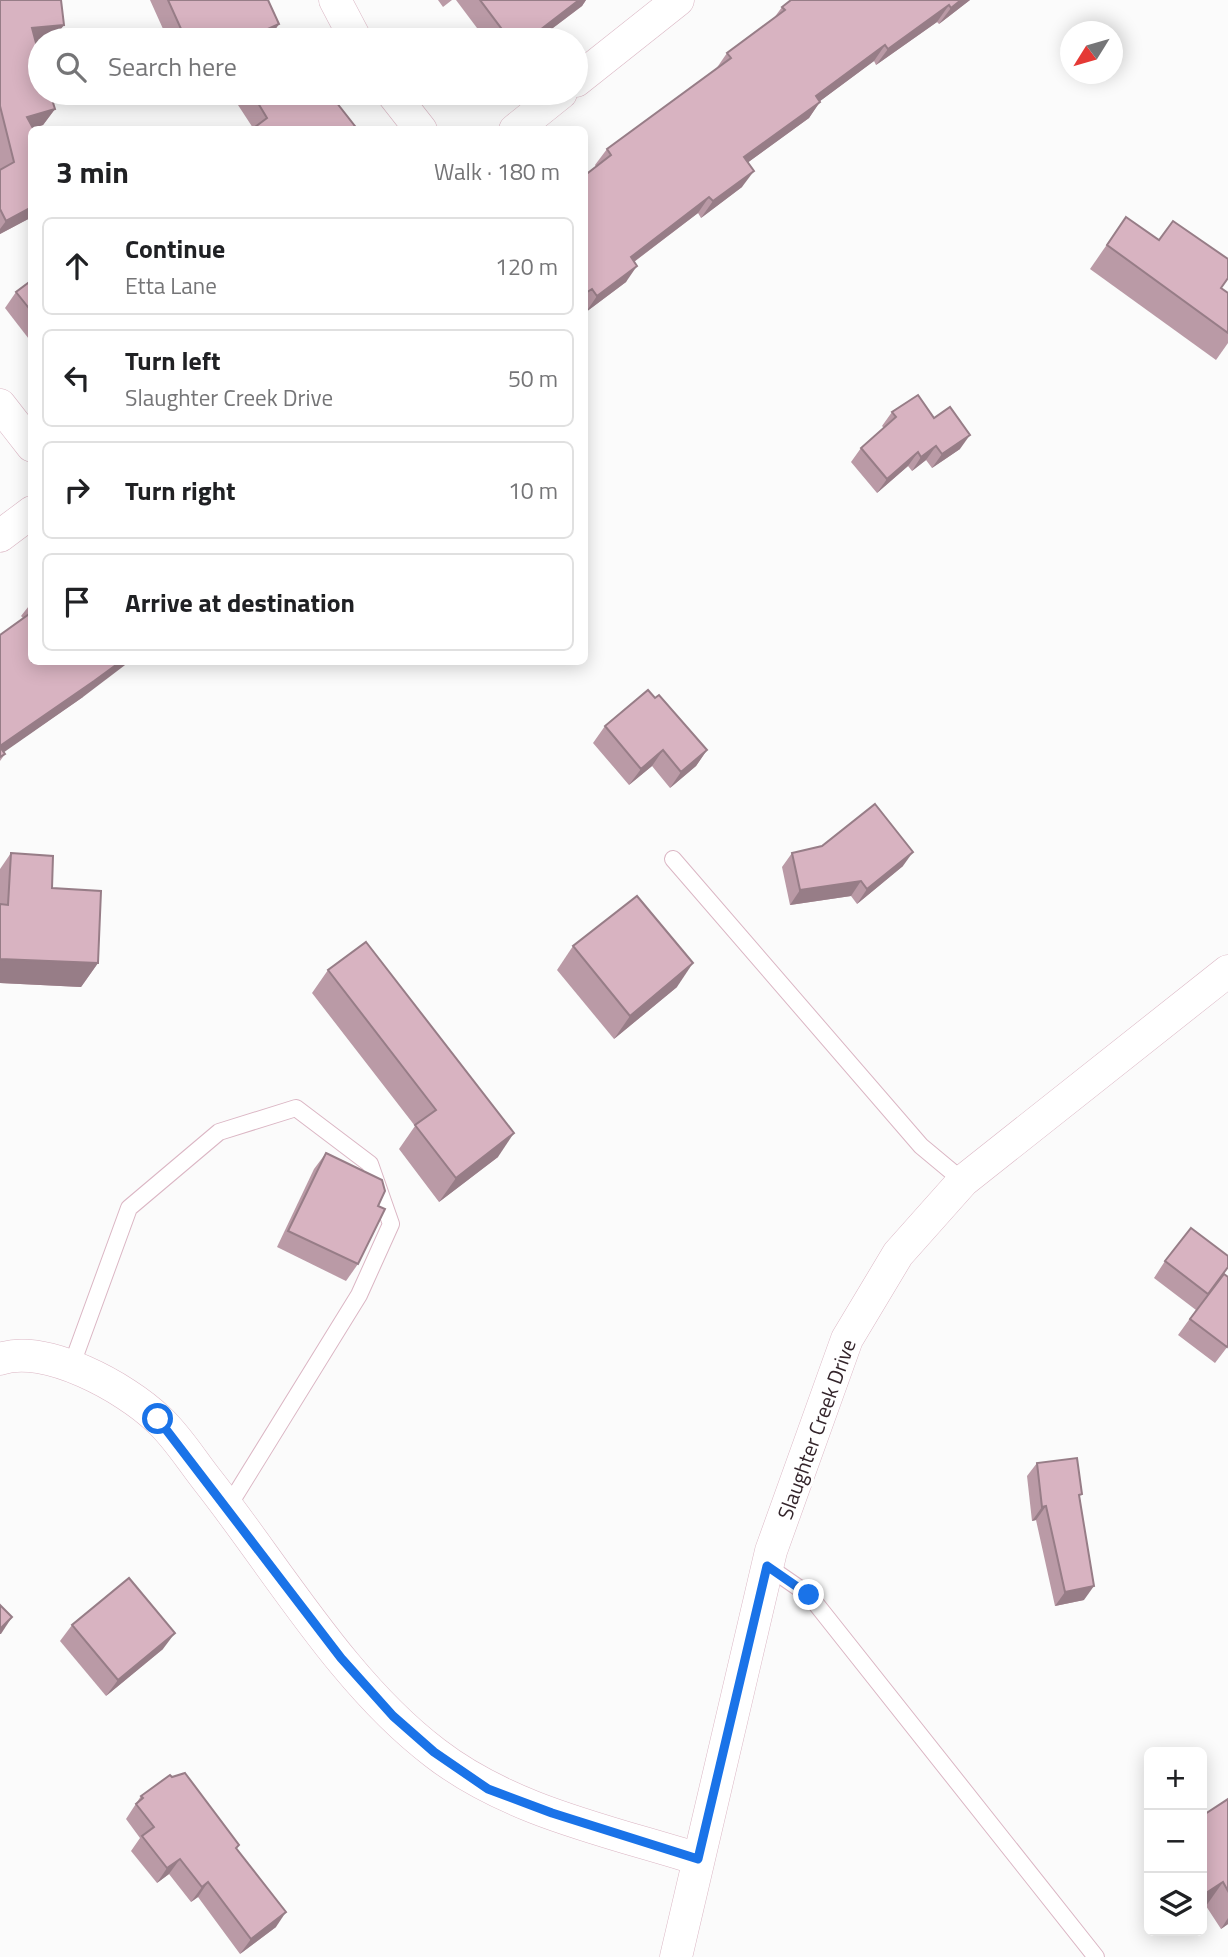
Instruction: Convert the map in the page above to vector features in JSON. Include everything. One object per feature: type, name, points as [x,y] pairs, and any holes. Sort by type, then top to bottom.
[{"type":"street","points":[[335,0],[350,28]]},
{"type":"street","points":[[588,71],[678,0]]},
{"type":"street","points":[[401,105],[418,126]]},
{"type":"street","points":[[520,126],[546,105]]},
{"type":"street","points":[[0,405],[28,441]]},
{"type":"street","points":[[0,536],[28,515]]},
{"type":"street","name":"Slaughter Creek Drive","points":[[676,1957],[767,1566],[847,1339],[898,1254],[963,1181],[1228,971]]},
{"type":"street","points":[[0,1359],[33,1357],[71,1367],[104,1380],[158,1419],[341,1658],[393,1716],[434,1752],[488,1789],[552,1813],[698,1859]]},
{"type":"lane","points":[[673,859],[921,1146],[963,1181]]},
{"type":"lane","points":[[71,1367],[129,1208],[219,1132],[296,1108],[370,1164],[391,1224],[359,1295],[228,1507]]},
{"type":"lane","points":[[767,1566],[809,1595],[1096,1957]]},
{"type":"building","points":[[0,0],[61,0],[64,25],[28,28],[28,105],[54,105],[55,109],[27,117],[32,126],[28,126],[28,209],[6,221],[0,209],[0,170],[14,162],[0,106]]},
{"type":"building","points":[[168,0],[268,0],[279,24],[270,28],[181,28]]},
{"type":"building","points":[[480,0],[579,0],[543,28],[501,28]]},
{"type":"building","points":[[791,0],[961,0],[951,8],[949,5],[888,49],[885,45],[816,96],[820,102],[744,157],[754,171],[713,201],[709,197],[631,257],[637,266],[597,296],[592,289],[588,292],[588,173],[611,155],[607,149],[731,58],[727,53],[785,10],[782,7]]},
{"type":"building","points":[[259,105],[338,105],[355,126],[256,126],[267,118]]},
{"type":"building","points":[[1126,217],[1159,240],[1173,221],[1228,259],[1228,278],[1221,288],[1228,293],[1228,333],[1107,245]]},
{"type":"building","points":[[28,283],[28,307],[16,292]]},
{"type":"building","points":[[918,395],[934,418],[950,407],[970,435],[942,454],[936,446],[921,457],[918,452],[887,479],[861,448],[896,417],[892,412]]},
{"type":"building","points":[[28,615],[28,665],[116,665],[0,746],[0,635]]},
{"type":"building","points":[[648,690],[655,698],[659,695],[707,750],[681,772],[663,750],[641,769],[605,726]]},
{"type":"building","points":[[875,804],[913,852],[867,889],[861,881],[800,890],[792,853],[822,846]]},
{"type":"building","points":[[11,853],[53,856],[52,888],[101,891],[98,963],[0,959],[0,904],[8,905]]},
{"type":"building","points":[[637,896],[693,963],[630,1016],[573,946]]},
{"type":"building","points":[[366,942],[514,1133],[456,1178],[415,1125],[436,1110],[328,970]]},
{"type":"building","points":[[326,1153],[382,1180],[385,1191],[378,1206],[385,1209],[358,1264],[288,1231]]},
{"type":"building","points":[[1191,1228],[1228,1256],[1228,1267],[1208,1294],[1165,1261]]},
{"type":"building","points":[[1224,1274],[1228,1277],[1227,1347],[1190,1319]]},
{"type":"building","points":[[1077,1458],[1082,1494],[1079,1495],[1094,1586],[1065,1592],[1046,1506],[1042,1507],[1037,1463]]},
{"type":"building","points":[[129,1578],[175,1633],[118,1680],[72,1625]]},
{"type":"building","points":[[0,1605],[12,1617],[0,1629]]},
{"type":"building","points":[[185,1773],[239,1845],[236,1848],[286,1912],[251,1939],[208,1882],[202,1887],[180,1859],[167,1868],[142,1836],[154,1827],[136,1804],[143,1798],[141,1796],[170,1775],[172,1777]]},
{"type":"building","points":[[1228,1799],[1228,1891],[1223,1882],[1207,1892],[1207,1813]]},
{"type":"route","points":[[158,1419],[341,1658],[393,1716],[434,1752],[488,1789],[552,1813],[698,1859],[767,1566],[809,1595]]}]
